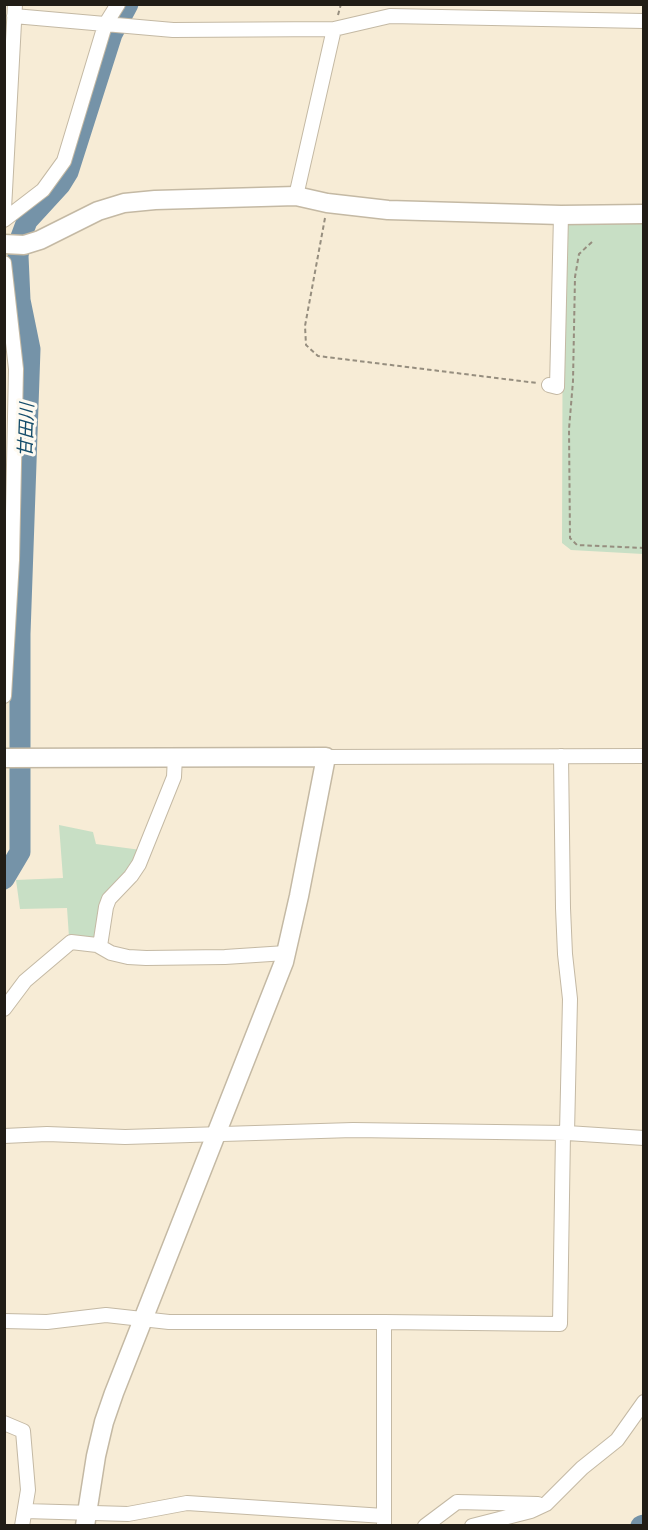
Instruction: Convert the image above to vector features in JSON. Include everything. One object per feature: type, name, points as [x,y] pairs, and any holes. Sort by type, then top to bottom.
[{"type":"street","points":[[4,220],[43,190],[64,161],[106,25],[118,4]]},
{"type":"street","points":[[4,208],[15,10],[106,25],[173,30],[334,29],[390,16],[644,21]]},
{"type":"street","points":[[296,196],[334,29]]},
{"type":"street","points":[[12,244],[40,240],[98,211],[124,203],[296,196],[327,203],[388,210],[561,215],[644,214]]},
{"type":"street","points":[[549,385],[557,387],[561,215]]},
{"type":"street","points":[[4,262],[16,369],[12,560],[4,696]]},
{"type":"street","points":[[100,946],[109,899],[139,864],[174,777],[175,756]]},
{"type":"street","points":[[4,1321],[46,1322],[106,1315],[142,1320],[191,1322],[560,1324],[570,999],[563,908],[561,756]]},
{"type":"street","points":[[7,758],[644,756]]},
{"type":"street","points":[[86,1519],[104,1422],[286,953],[326,757]]},
{"type":"street","points":[[4,1009],[25,981],[71,942],[100,946],[111,953],[146,958],[225,957],[286,953]]},
{"type":"street","points":[[4,1136],[47,1134],[125,1137],[354,1130],[565,1133],[644,1138]]},
{"type":"street","points":[[25,1511],[86,1519],[139,1513],[187,1503],[384,1521],[384,1322]]},
{"type":"street","points":[[472,1526],[531,1511],[546,1504],[576,1474],[617,1440],[644,1402]]},
{"type":"street","points":[[4,1423],[23,1431],[28,1490],[22,1526]]},
{"type":"street","points":[[425,1526],[457,1502],[546,1504]]},
{"type":"path","points":[[327,203],[305,326],[306,345],[318,356],[549,385]]},
{"type":"path","points":[[592,242],[579,254],[575,277],[573,381],[569,429],[570,538],[577,545],[644,548]]},
{"type":"green space","points":[[643,218],[643,554],[571,550],[562,543],[563,219]]},
{"type":"green space","points":[[59,825],[93,832],[96,844],[141,850],[96,939],[69,937],[67,908],[20,909],[16,880],[63,878]]},
{"type":"waterway","name":"甘田川","points":[[4,879],[20,852],[20,634],[30,349],[20,300],[18,256],[21,237],[27,221],[60,185],[68,172],[112,34],[128,4]]}]
